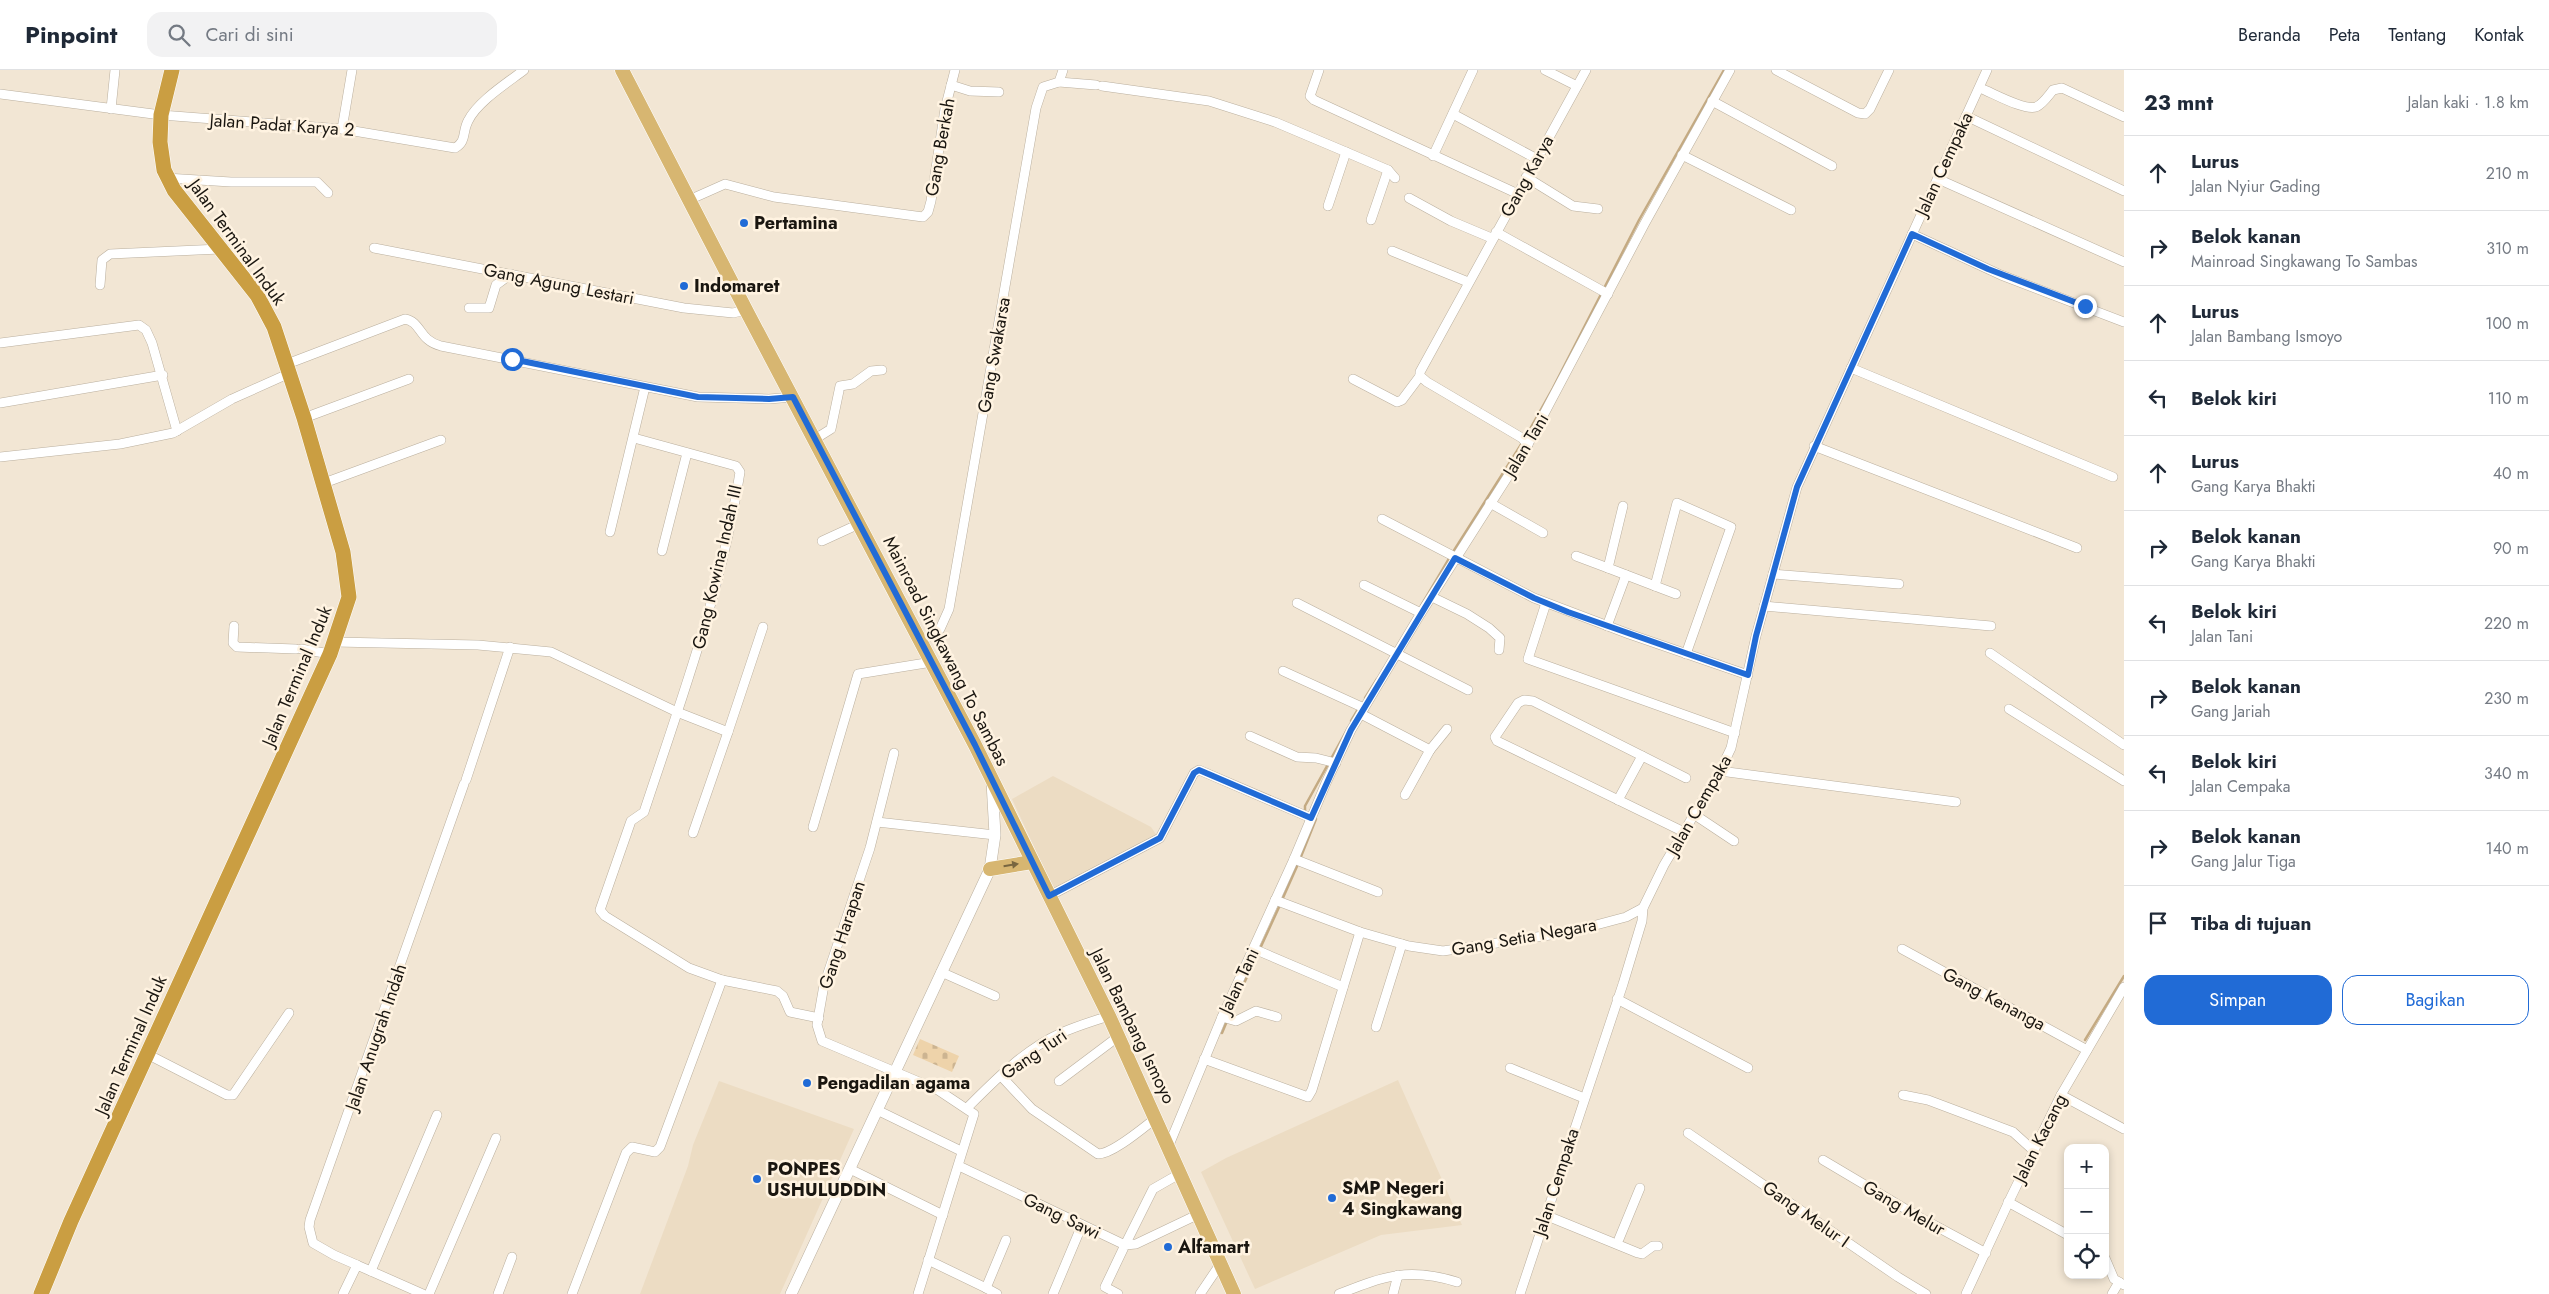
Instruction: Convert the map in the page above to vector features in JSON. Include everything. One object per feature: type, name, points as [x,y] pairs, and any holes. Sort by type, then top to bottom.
[{"type":"highway","name":"Jalan Terminal Induk","points":[[41,1294],[70,1221],[332,648],[348,604],[349,586],[343,552],[324,483],[274,327],[264,307],[166,178],[160,142],[161,116],[172,70]]},
{"type":"main road","name":"Mainroad Singkawang To Sambas","points":[[622,70],[746,310],[793,397],[818,438],[859,524],[927,638],[932,662],[992,778]]},
{"type":"main road","name":"Jalan Bambang Ismoyo","points":[[992,778],[1119,1036],[1156,1118],[1171,1140],[1181,1173],[1234,1294]]},
{"type":"main road","points":[[990,869],[1032,862]]},
{"type":"street","points":[[111,109],[115,70]]},
{"type":"street","points":[[342,129],[352,70]]},
{"type":"street","name":"Jalan Padat Karya 2","points":[[0,94],[161,116],[342,129],[455,148],[464,140],[466,123],[474,112],[524,70]]},
{"type":"street","name":"Gang Berkah","points":[[689,200],[725,184],[774,197],[923,217],[928,212],[954,70]]},
{"type":"street","points":[[1063,70],[1059,82],[1209,101],[1274,122],[1388,170],[1395,178]]},
{"type":"street","points":[[1319,70],[1311,98],[1516,194]]},
{"type":"street","points":[[1433,156],[1473,70]]},
{"type":"street","points":[[1545,70],[1577,86]]},
{"type":"street","name":"Gang Karya","points":[[1353,379],[1397,402],[1402,400],[1420,376],[1424,364],[1468,282],[1586,70]]},
{"type":"street","name":"Jalan Tani","points":[[1171,1140],[1204,1059],[1226,1019],[1281,903],[1308,816],[1362,711],[1394,651],[1419,611],[1432,597],[1452,557],[1490,503],[1730,70]]},
{"type":"street","points":[[1776,70],[1858,113],[1865,114],[1870,109],[1889,70]]},
{"type":"street","name":"Jalan Cempaka","points":[[1520,1294],[1579,1096],[1617,999],[1642,921],[1643,908],[1731,748],[1764,606],[1797,487],[1814,446],[1988,70]]},
{"type":"street","name":"Gang Swakarsa","points":[[927,638],[944,624],[949,609],[1036,108],[1043,87],[1059,82]]},
{"type":"street","points":[[951,85],[970,92],[999,92]]},
{"type":"street","points":[[1980,88],[2020,106],[2032,108],[2038,106],[2053,90],[2062,88],[2124,116]]},
{"type":"street","points":[[1712,101],[1832,166]]},
{"type":"street","points":[[1452,114],[1537,159]]},
{"type":"street","points":[[1966,116],[2124,191]]},
{"type":"street","points":[[1328,206],[1346,152]]},
{"type":"street","points":[[1682,155],[1791,210]]},
{"type":"street","points":[[1371,220],[1388,170]]},
{"type":"street","points":[[1526,177],[1573,206],[1598,208]]},
{"type":"street","points":[[166,178],[231,182],[316,182],[328,194]]},
{"type":"street","points":[[1938,179],[2124,262]]},
{"type":"street","points":[[1409,198],[1451,221],[1495,234],[1606,293]]},
{"type":"street","points":[[1912,234],[1994,272],[2124,322]]},
{"type":"street","name":"Gang Agung Lestari","points":[[374,248],[428,260],[512,274],[684,308],[732,313],[746,310]]},
{"type":"street","points":[[100,285],[102,260],[110,254],[220,249]]},
{"type":"street","points":[[1392,252],[1418,264],[1444,270],[1468,282]]},
{"type":"street","points":[[470,308],[490,308],[496,285],[512,274]]},
{"type":"street","points":[[0,457],[120,444],[177,431],[289,369],[405,319],[413,322],[426,340],[433,344],[718,399],[793,397]]},
{"type":"street","points":[[0,343],[139,325],[149,335],[163,376],[177,431]]},
{"type":"street","points":[[1851,368],[2113,477]]},
{"type":"street","points":[[818,438],[830,431],[840,386],[853,384],[871,371],[882,370]]},
{"type":"street","points":[[0,402],[163,376]]},
{"type":"street","points":[[1420,376],[1432,386],[1525,442]]},
{"type":"street","points":[[304,418],[409,379]]},
{"type":"street","points":[[610,532],[645,386]]},
{"type":"street","name":"Gang Kowina Indah III","points":[[634,438],[736,466],[740,472],[710,610],[644,812],[631,821],[600,910],[605,916],[689,968],[722,980]]},
{"type":"street","points":[[324,483],[442,440]]},
{"type":"street","points":[[1814,446],[2077,548]]},
{"type":"street","points":[[662,551],[687,453]]},
{"type":"street","points":[[1490,503],[1543,534]]},
{"type":"street","points":[[1655,586],[1677,503],[1731,527],[1686,654]]},
{"type":"street","points":[[1608,568],[1623,506]]},
{"type":"street","points":[[1382,519],[1452,557],[1546,603],[1748,675]]},
{"type":"street","points":[[822,541],[859,524]]},
{"type":"street","points":[[1576,556],[1676,594]]},
{"type":"street","points":[[1773,574],[1899,584]]},
{"type":"street","points":[[1607,626],[1626,575]]},
{"type":"street","points":[[1364,586],[1419,611]]},
{"type":"street","points":[[1432,597],[1489,628],[1500,638],[1498,650]]},
{"type":"street","points":[[1297,603],[1468,690]]},
{"type":"street","points":[[1546,603],[1528,659],[1734,733]]},
{"type":"street","points":[[1764,606],[1991,626]]},
{"type":"street","points":[[234,626],[233,644],[237,647],[298,649],[510,647],[551,652],[677,712],[728,732]]},
{"type":"street","points":[[693,833],[763,627]]},
{"type":"street","name":"Jalan Anugrah Indah","points":[[357,1265],[313,1243],[309,1227],[310,1220],[465,782],[510,647]]},
{"type":"street","points":[[1990,653],[2124,745]]},
{"type":"street","points":[[813,827],[858,674],[932,662]]},
{"type":"street","points":[[1283,671],[1362,711],[1430,750]]},
{"type":"street","points":[[1684,832],[1497,741],[1496,732],[1518,702],[1524,700],[1533,701],[1686,778]]},
{"type":"street","points":[[2009,709],[2124,782]]},
{"type":"street","points":[[1405,795],[1430,750],[1447,729]]},
{"type":"street","points":[[1250,736],[1297,757],[1316,758],[1336,763]]},
{"type":"street","name":"Gang Harapan","points":[[894,753],[878,822],[824,985],[818,1025],[822,1041],[895,1072]]},
{"type":"street","points":[[1618,800],[1642,756]]},
{"type":"street","points":[[1049,896],[1160,838],[1194,773],[1199,770],[1308,816]]},
{"type":"street","points":[[1720,771],[1956,802]]},
{"type":"street","name":"Mainroad Singkawang To Sambas","points":[[791,1294],[990,869],[994,835],[992,778]]},
{"type":"street","points":[[1695,815],[1734,841]]},
{"type":"street","points":[[878,822],[994,835]]},
{"type":"street","points":[[1294,859],[1378,892]]},
{"type":"street","name":"Gang Setia Negara","points":[[1281,903],[1360,932],[1402,944],[1443,951],[1497,944],[1612,922],[1643,908]]},
{"type":"street","points":[[1204,1059],[1308,1097],[1312,1090],[1360,932]]},
{"type":"street","points":[[1376,1027],[1402,944]]},
{"type":"street","name":"Gang Kenanga","points":[[1902,949],[2087,1050]]},
{"type":"street","points":[[1259,952],[1342,987]]},
{"type":"street","points":[[941,972],[995,996]]},
{"type":"street","points":[[572,1294],[626,1152],[632,1147],[655,1152],[660,1147],[722,980],[777,992],[783,996],[790,1012],[819,1018]]},
{"type":"street","name":"Jalan Kacang","points":[[1966,1294],[2008,1202],[2062,1095],[2122,993]]},
{"type":"street","points":[[1617,999],[1748,1068]]},
{"type":"street","points":[[1226,1019],[1242,1020],[1254,1011],[1277,1017]]},
{"type":"street","points":[[147,1054],[227,1095],[233,1095],[289,1013]]},
{"type":"street","name":"Gang Turi","points":[[967,1108],[1001,1076],[1060,1033],[1109,1016]]},
{"type":"street","points":[[1059,1081],[1119,1036]]},
{"type":"street","points":[[1510,1068],[1579,1096]]},
{"type":"street","points":[[895,1072],[938,1090],[974,1114],[918,1294]]},
{"type":"street","points":[[1001,1076],[1032,1109],[1098,1154],[1103,1154],[1115,1147],[1156,1118]]},
{"type":"street","points":[[1903,1095],[1928,1100],[2013,1132],[2034,1151]]},
{"type":"street","points":[[2062,1095],[2124,1129]]},
{"type":"street","points":[[878,1110],[959,1150]]},
{"type":"street","points":[[371,1271],[437,1115]]},
{"type":"street","name":"Gang Melur I","points":[[1688,1133],[1898,1277],[1926,1294]]},
{"type":"street","points":[[429,1294],[496,1138]]},
{"type":"street","name":"Gang Melur","points":[[1823,1160],[1919,1217],[1986,1253]]},
{"type":"street","name":"Gang Sawi","points":[[959,1166],[1124,1245]]},
{"type":"street","points":[[850,1169],[943,1215]]},
{"type":"street","points":[[1118,1294],[1105,1288],[1105,1285],[1153,1189],[1181,1173]]},
{"type":"street","points":[[1619,1238],[1640,1188]]},
{"type":"street","points":[[2008,1202],[2066,1234]]},
{"type":"street","points":[[1124,1245],[1136,1244],[1199,1214]]},
{"type":"street","points":[[1545,1215],[1638,1253],[1642,1254],[1653,1246],[1658,1246]]},
{"type":"street","points":[[1053,1294],[1082,1225]]},
{"type":"street","points":[[986,1288],[1006,1240]]},
{"type":"street","points":[[498,1294],[512,1257]]},
{"type":"street","points":[[928,1260],[997,1294]]},
{"type":"street","points":[[1200,1294],[1221,1263]]},
{"type":"street","points":[[343,1294],[357,1265],[423,1294]]},
{"type":"street","points":[[2109,1267],[2112,1274],[2121,1284],[2112,1294]]},
{"type":"street","points":[[1339,1294],[1398,1275],[1416,1273],[1457,1282]]},
{"type":"street","points":[[1393,1294],[1398,1275]]},
{"type":"shaded area","points":[[1053,776],[1151,827],[1158,837],[1053,888],[1012,799]]},
{"type":"shaded area","name":"SMP Negeri 4 Singkawang","points":[[1398,1080],[1462,1225],[1381,1235],[1255,1289],[1201,1172],[1226,1158]]},
{"type":"shaded area","name":"PONPES USHULUDDIN","points":[[719,1081],[854,1129],[780,1294],[640,1294],[688,1166],[693,1145]]},
{"type":"green space","points":[[920,1039],[959,1056],[952,1072],[913,1055]]},
{"type":"waterway","points":[[1525,438],[1553,388],[1639,220],[1724,70]]},
{"type":"waterway","points":[[1453,552],[1522,443]]},
{"type":"waterway","points":[[1421,606],[1450,557]]},
{"type":"waterway","points":[[1365,698],[1377,679]]},
{"type":"waterway","points":[[1351,721],[1357,711]]},
{"type":"waterway","points":[[1305,811],[1305,806],[1348,728]]},
{"type":"waterway","points":[[1300,859],[1316,819],[1313,818]]},
{"type":"waterway","points":[[1282,900],[1298,864]]},
{"type":"waterway","points":[[1229,1016],[1280,905]]},
{"type":"waterway","points":[[2085,1040],[2124,976]]},
{"type":"waterway","points":[[1222,1033],[1227,1021]]},
{"type":"place","name":"Pertamina","points":[[744,223]]},
{"type":"place","name":"Indomaret","points":[[684,286]]},
{"type":"place","name":"Pengadilan agama","points":[[807,1083]]},
{"type":"place","name":"PONPES USHULUDDIN","points":[[757,1179]]},
{"type":"place","name":"SMP Negeri 4 Singkawang","points":[[1332,1198]]},
{"type":"place","name":"Alfamart","points":[[1168,1247]]},
{"type":"route","points":[[512,359],[698,397],[718,399],[780,399],[793,397],[975,745],[1049,896],[1160,838],[1194,773],[1199,770],[1207,771],[1311,818],[1351,730],[1455,558],[1534,598],[1568,612],[1748,675],[1756,636],[1797,487],[1912,234],[1988,269],[2085,306]]}]
